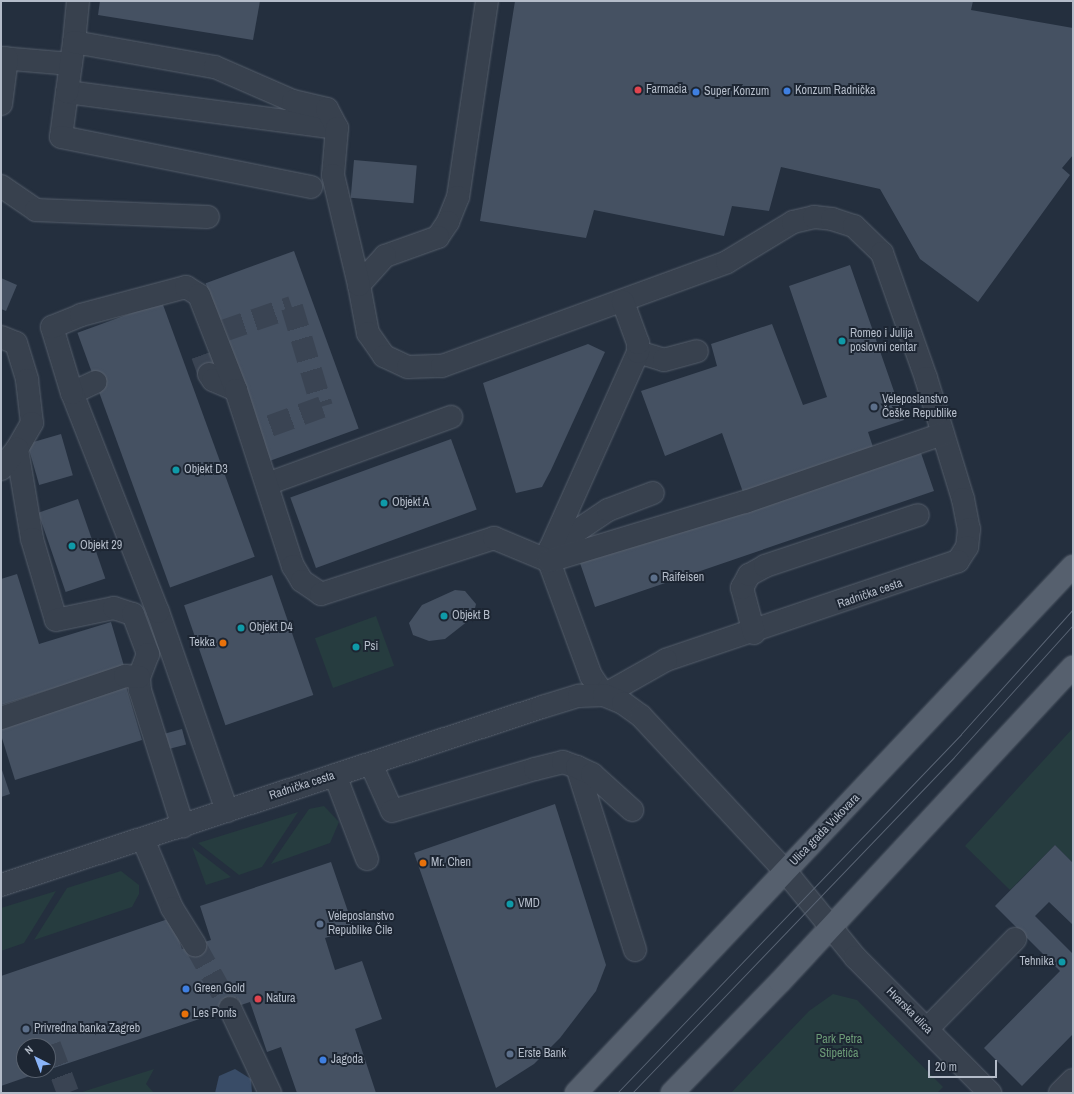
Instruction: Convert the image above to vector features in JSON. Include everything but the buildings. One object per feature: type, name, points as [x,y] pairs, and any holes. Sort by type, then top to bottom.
[{"type":"main road","name":"Ulica grada Vukovara","points":[[576,1093],[1073,566]]},
{"type":"main road","points":[[672,1093],[831,927],[1073,667]]},
{"type":"street","points":[[78,1],[61,137],[312,187]]},
{"type":"street","points":[[359,285],[386,256],[438,236],[448,222],[458,197],[487,1]]},
{"type":"street","points":[[74,42],[215,67],[293,102],[327,109],[337,128]]},
{"type":"street","points":[[1,104],[4,58],[71,64]]},
{"type":"street","points":[[67,92],[337,128]]},
{"type":"street","name":"Radnička cesta","points":[[1,885],[572,698],[604,695],[666,660],[754,633],[906,582],[964,556],[969,530],[926,378],[882,253],[854,226],[832,219],[814,217],[793,222],[726,262],[623,302],[442,366],[408,367],[384,356],[368,334],[359,285],[333,174],[337,128]]},
{"type":"street","points":[[1,186],[36,210],[208,217]]},
{"type":"street","points":[[226,811],[158,612],[72,393],[52,327],[81,315],[186,287],[199,295],[218,332],[236,390],[254,430],[267,484],[293,566],[302,581],[321,594],[494,538],[550,555],[746,502],[943,434]]},
{"type":"street","points":[[604,695],[583,658],[550,555],[638,352],[638,343],[623,302]]},
{"type":"street","points":[[1,337],[16,343],[27,380],[32,422],[17,449],[1,469]]},
{"type":"street","points":[[638,352],[664,360],[697,351]]},
{"type":"street","points":[[209,374],[213,380],[236,390]]},
{"type":"street","points":[[72,393],[96,382]]},
{"type":"street","points":[[267,484],[451,417]]},
{"type":"street","points":[[17,449],[32,540],[56,620],[114,608],[133,614],[148,654],[139,677],[140,690],[183,826]]},
{"type":"street","points":[[550,555],[608,510],[653,493]]},
{"type":"street","points":[[754,633],[742,588],[749,575],[765,566],[918,515]]},
{"type":"street","points":[[1,718],[125,676],[139,677]]},
{"type":"street","name":"Radnička cesta","points":[[604,695],[622,703],[641,716],[786,872],[831,927]]},
{"type":"street","points":[[371,764],[392,811],[563,762],[592,774],[632,810]]},
{"type":"street","points":[[578,767],[635,950]]},
{"type":"street","points":[[336,775],[367,859]]},
{"type":"street","points":[[143,839],[172,908],[195,945]]},
{"type":"street","name":"Hvarska ulica","points":[[831,927],[927,1029],[990,1093]]},
{"type":"street","points":[[927,1029],[1015,939]]},
{"type":"street","points":[[230,1008],[270,1093]]},
{"type":"street","points":[[1060,1093],[1073,1080]]},
{"type":"green space","points":[[376,616],[394,666],[333,688],[315,638]]},
{"type":"green space","points":[[1073,728],[1073,863],[1055,845],[1010,890],[965,846]]},
{"type":"green space","points":[[324,806],[339,822],[330,843],[271,864],[309,809]]},
{"type":"green space","points":[[298,812],[262,867],[239,875],[198,843]]},
{"type":"green space","points":[[192,847],[231,877],[206,885]]},
{"type":"green space","points":[[121,871],[139,885],[139,894],[132,907],[34,940],[67,888]]},
{"type":"green space","points":[[56,891],[24,943],[1,951],[1,908]]},
{"type":"green space","name":"Park Petra Stipetića","points":[[833,994],[857,1000],[943,1087],[937,1093],[731,1093],[809,1011]]},
{"type":"green space","points":[[154,1069],[146,1084],[154,1093],[79,1093]]},
{"type":"water","points":[[235,1069],[251,1079],[252,1093],[215,1093],[219,1076]]},
{"type":"tunnel","points":[[223,331],[292,307],[322,407],[259,430]]},
{"type":"tunnel","points":[[202,355],[209,374]]},
{"type":"tunnel","points":[[195,945],[230,1008]]},
{"type":"tunnel","points":[[56,1061],[68,1093]]},
{"type":"tram line","points":[[617,1093],[961,734],[1073,609]]},
{"type":"tram line","points":[[632,1093],[954,757],[1073,625]]},
{"type":"place","name":"Farmacia","points":[[638,90]]},
{"type":"place","name":"Konzum Radnička","points":[[787,91]]},
{"type":"place","name":"Super Konzum","points":[[696,92]]},
{"type":"place","name":"Romeo i Julija poslovni centar","points":[[842,341]]},
{"type":"place","name":"Veleposlanstvo Češke Republike","points":[[874,407]]},
{"type":"place","name":"Objekt D3","points":[[176,470]]},
{"type":"place","name":"Objekt A","points":[[384,503]]},
{"type":"place","name":"Objekt 29","points":[[72,546]]},
{"type":"place","name":"Raifeisen","points":[[654,578]]},
{"type":"place","name":"Objekt B","points":[[444,616]]},
{"type":"place","name":"Objekt D4","points":[[241,628]]},
{"type":"place","name":"Tekka","points":[[223,643]]},
{"type":"place","name":"Psi","points":[[356,647]]},
{"type":"place","name":"Mr. Chen","points":[[423,863]]},
{"type":"place","name":"VMD","points":[[510,904]]},
{"type":"place","name":"Veleposlanstvo Republike Čile","points":[[320,924]]},
{"type":"place","name":"Tehnika","points":[[1062,962]]},
{"type":"place","name":"Green Gold","points":[[186,989]]},
{"type":"place","name":"Natura","points":[[258,999]]},
{"type":"place","name":"Les Ponts","points":[[185,1014]]},
{"type":"place","name":"Privredna banka Zagreb","points":[[26,1029]]},
{"type":"place","name":"Erste Bank","points":[[510,1054]]},
{"type":"place","name":"Jagoda","points":[[323,1060]]}]
